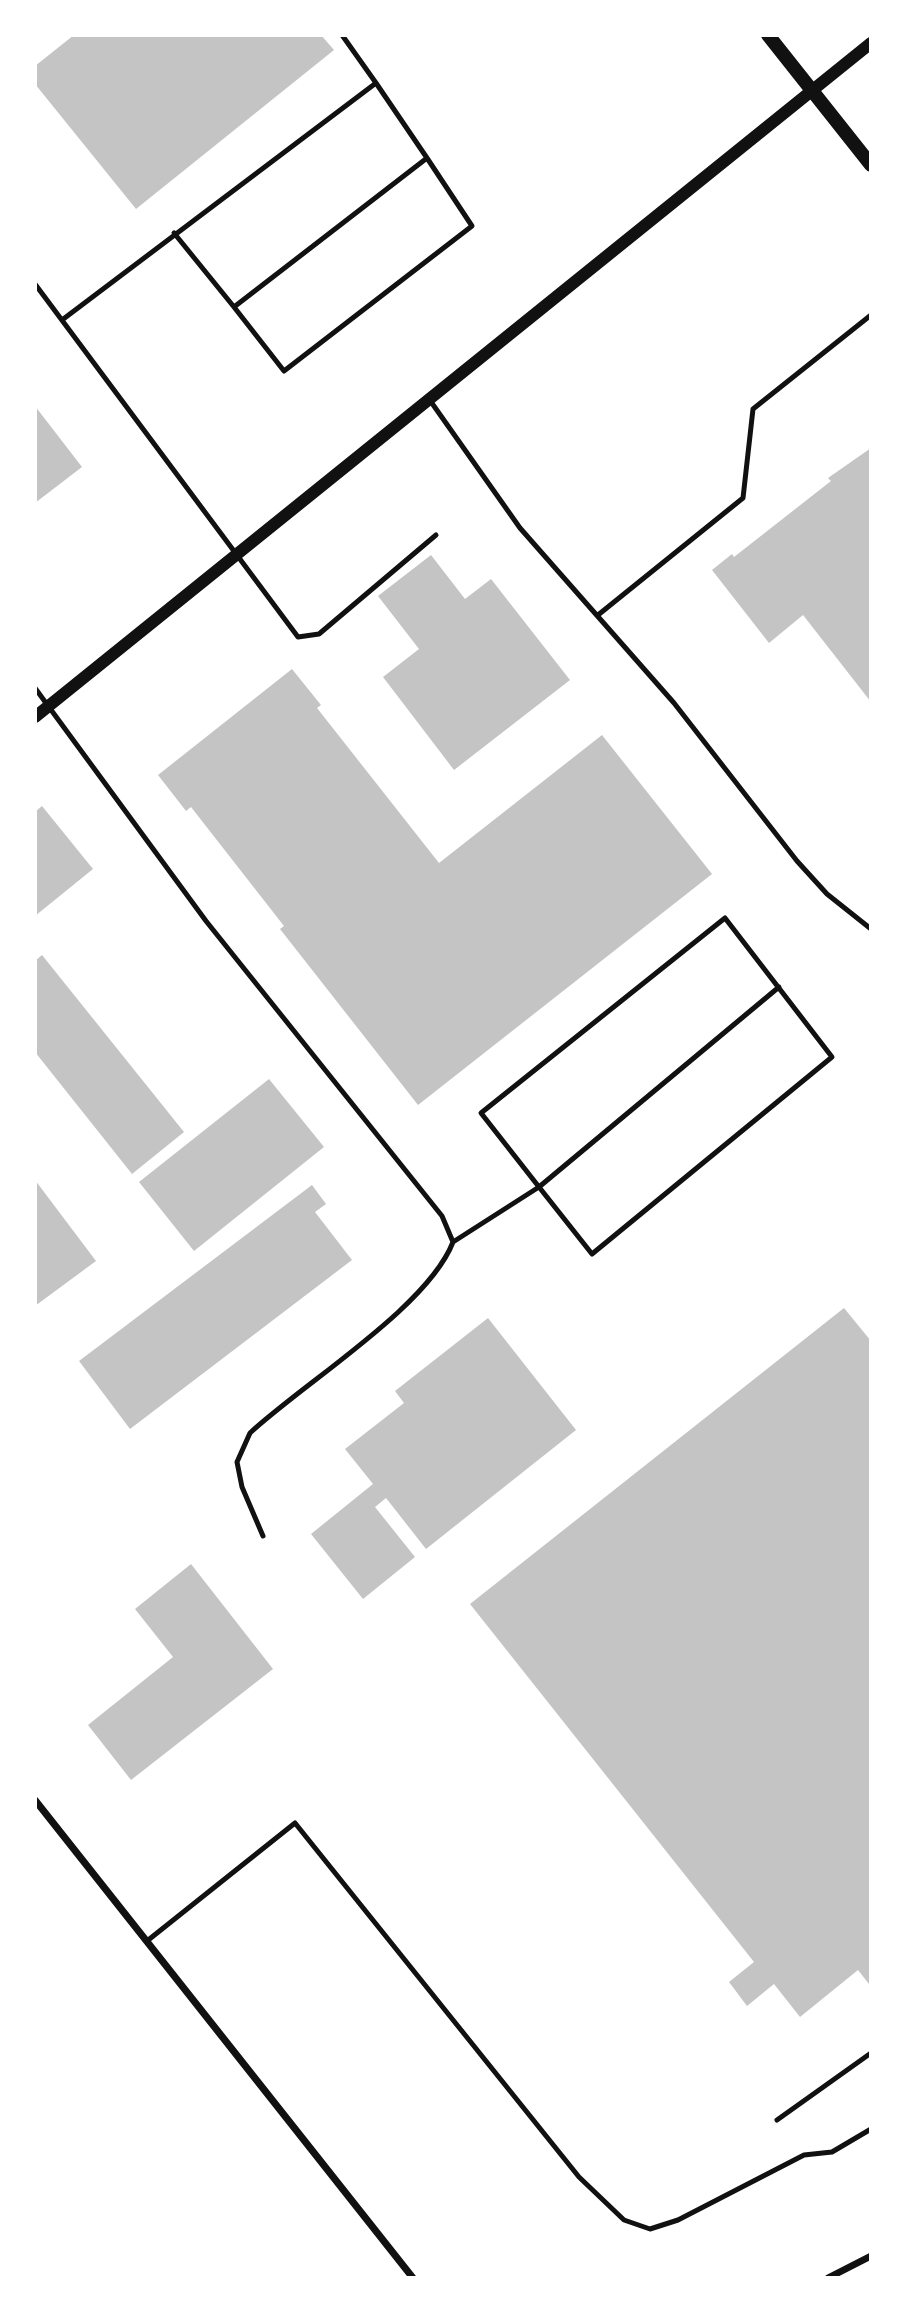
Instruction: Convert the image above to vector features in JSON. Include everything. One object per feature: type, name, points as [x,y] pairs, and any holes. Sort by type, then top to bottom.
[{"type":"main road","points":[[768,35],[871,165]]},
{"type":"street","points":[[35,717],[871,43]]},
{"type":"street","points":[[35,1800],[413,2278]]},
{"type":"street","points":[[828,2278],[871,2256]]},
{"type":"lane","points":[[174,233],[284,371],[472,226],[342,35]]},
{"type":"lane","points":[[62,320],[376,83]]},
{"type":"lane","points":[[234,307],[427,158]]},
{"type":"lane","points":[[35,284],[298,637],[319,634],[436,535]]},
{"type":"lane","points":[[598,615],[743,498],[753,409],[871,315]]},
{"type":"lane","points":[[429,399],[520,528],[674,703],[797,861],[827,894],[871,929]]},
{"type":"lane","points":[[35,688],[206,921],[442,1216],[453,1241]]},
{"type":"lane","points":[[725,918],[832,1056],[592,1254],[539,1187],[481,1113],[725,918]]},
{"type":"lane","points":[[263,1535],[242,1486],[237,1462],[250,1433],[416,1294],[444,1264],[453,1241],[539,1187],[779,987]]},
{"type":"lane","points":[[147,1941],[295,1823],[579,2177],[624,2220],[650,2229],[678,2220],[804,2155],[832,2152],[871,2129]]},
{"type":"lane","points":[[777,2120],[871,2053]]},
{"type":"building","points":[[74,35],[321,35],[334,50],[136,209],[35,84],[35,66]]},
{"type":"building","points":[[35,406],[82,467],[35,503]]},
{"type":"building","points":[[871,448],[871,702],[803,615],[769,643],[712,570],[732,554],[734,557],[831,481],[828,478]]},
{"type":"building","points":[[431,555],[465,599],[491,579],[570,680],[454,770],[383,677],[419,649],[378,596]]},
{"type":"building","points":[[292,669],[321,705],[317,708],[439,863],[602,735],[712,874],[418,1105],[280,929],[284,926],[191,807],[186,811],[158,775]]},
{"type":"building","points":[[42,806],[93,869],[35,916],[35,812]]},
{"type":"building","points":[[42,955],[184,1132],[132,1174],[35,1052],[35,961]]},
{"type":"building","points":[[269,1079],[324,1147],[194,1251],[139,1182]]},
{"type":"building","points":[[35,1180],[96,1261],[35,1306]]},
{"type":"building","points":[[312,1185],[326,1204],[315,1212],[352,1260],[130,1429],[79,1361]]},
{"type":"building","points":[[844,1308],[871,1341],[871,1983],[869,1984],[858,1970],[800,2017],[774,1984],[747,2006],[729,1982],[754,1962],[470,1604]]},
{"type":"building","points":[[488,1318],[576,1430],[426,1549],[386,1498],[375,1507],[415,1557],[363,1599],[311,1534],[373,1484],[345,1449],[404,1403],[395,1391]]},
{"type":"building","points":[[191,1564],[273,1669],[131,1780],[88,1725],[173,1657],[135,1609]]}]
